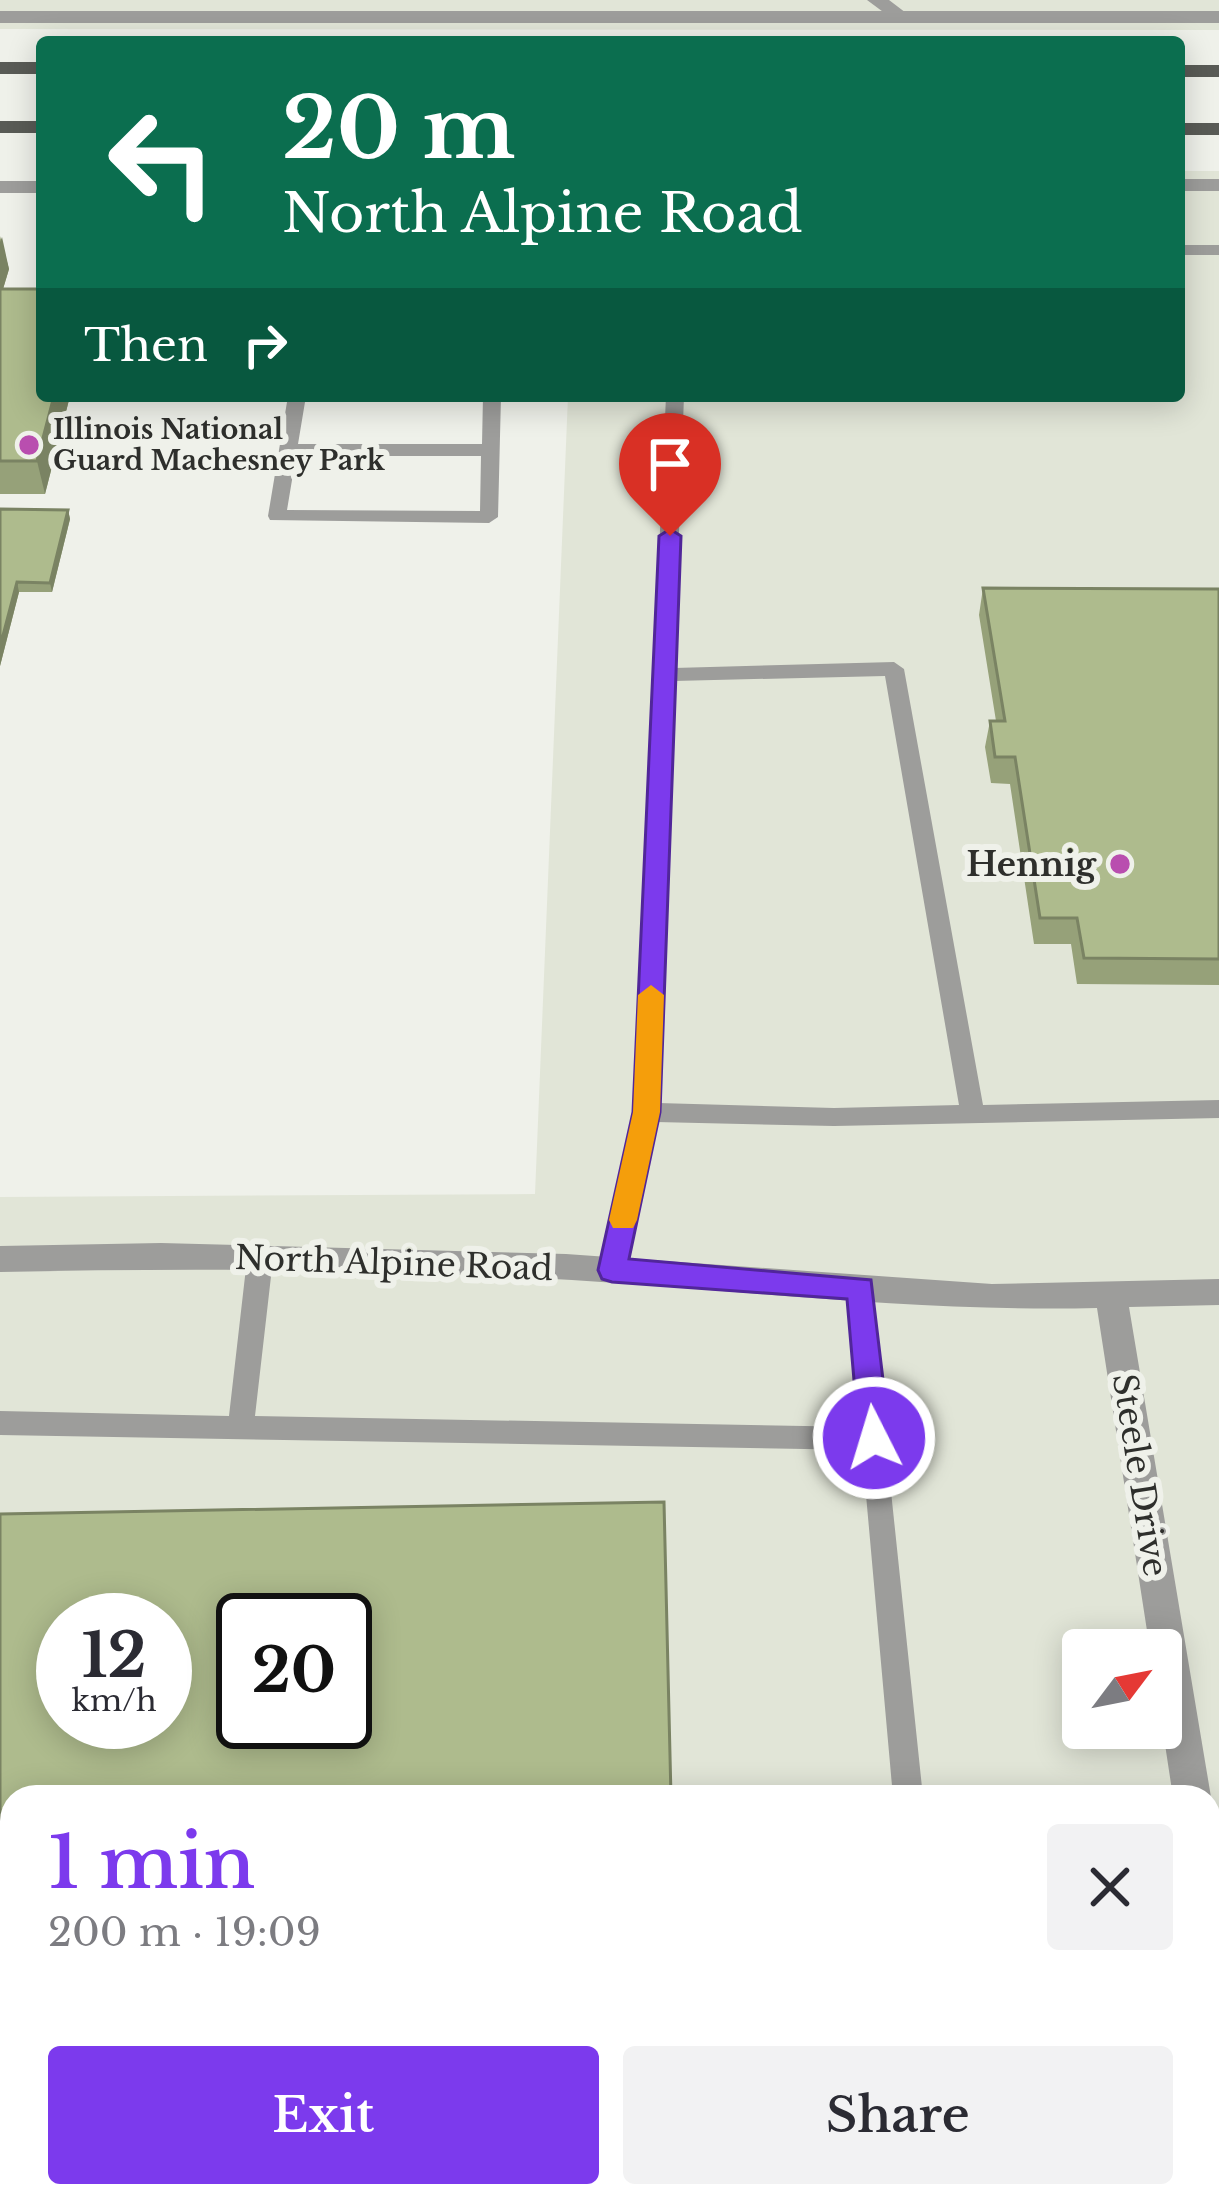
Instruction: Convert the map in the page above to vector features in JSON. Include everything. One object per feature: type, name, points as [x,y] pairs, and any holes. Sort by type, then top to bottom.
[{"type":"main road","points":[[0,68],[36,68]]},
{"type":"main road","points":[[1185,71],[1219,71]]},
{"type":"main road","points":[[0,127],[36,127]]},
{"type":"main road","points":[[1185,128],[1219,129]]},
{"type":"street","points":[[876,0],[901,16]]},
{"type":"street","points":[[0,16],[1219,17]]},
{"type":"street","points":[[1185,185],[1219,185]]},
{"type":"street","points":[[0,187],[36,187]]},
{"type":"street","name":"North Alpine Road","points":[[0,1259],[260,1259],[612,1270],[992,1297],[1219,1292]]},
{"type":"street","name":"Steele Drive","points":[[1111,1294],[1190,1785]]},
{"type":"lane","points":[[1185,250],[1219,250]]},
{"type":"lane","points":[[296,402],[277,516],[489,518],[493,402]]},
{"type":"lane","points":[[612,1270],[646,1112],[675,402]]},
{"type":"lane","points":[[288,450],[491,450]]},
{"type":"lane","points":[[664,675],[894,669],[973,1113]]},
{"type":"lane","points":[[646,1112],[834,1117],[1219,1109]]},
{"type":"lane","points":[[241,1425],[260,1259]]},
{"type":"lane","points":[[860,1288],[907,1785]]},
{"type":"lane","points":[[0,1423],[874,1438]]},
{"type":"shaded area","points":[[0,0],[1219,0],[1219,30],[0,29]]},
{"type":"shaded area","points":[[1185,171],[1219,171],[1219,1785],[0,1785],[0,1197],[535,1194],[568,402],[1185,402]]},
{"type":"building","name":"Illinois National Guard Machesney Park","points":[[0,289],[36,289],[36,402],[52,402],[37,461],[0,461]]},
{"type":"building","points":[[0,509],[68,510],[50,583],[17,582],[0,647]]},
{"type":"building","name":"Hennig","points":[[983,588],[1219,589],[1219,959],[1084,958],[1077,918],[1040,918],[1015,757],[995,757],[990,721],[1005,721]]},
{"type":"building","points":[[664,1502],[671,1785],[0,1785],[0,1514]]},
{"type":"slow traffic","points":[[623,1220],[646,1112],[651,995]]},
{"type":"place","name":"Illinois National Guard Machesney Park","points":[[29,445]]},
{"type":"place","name":"Hennig","points":[[1120,864]]},
{"type":"route","points":[[670,536],[646,1112],[612,1270],[860,1288],[874,1438]]}]
